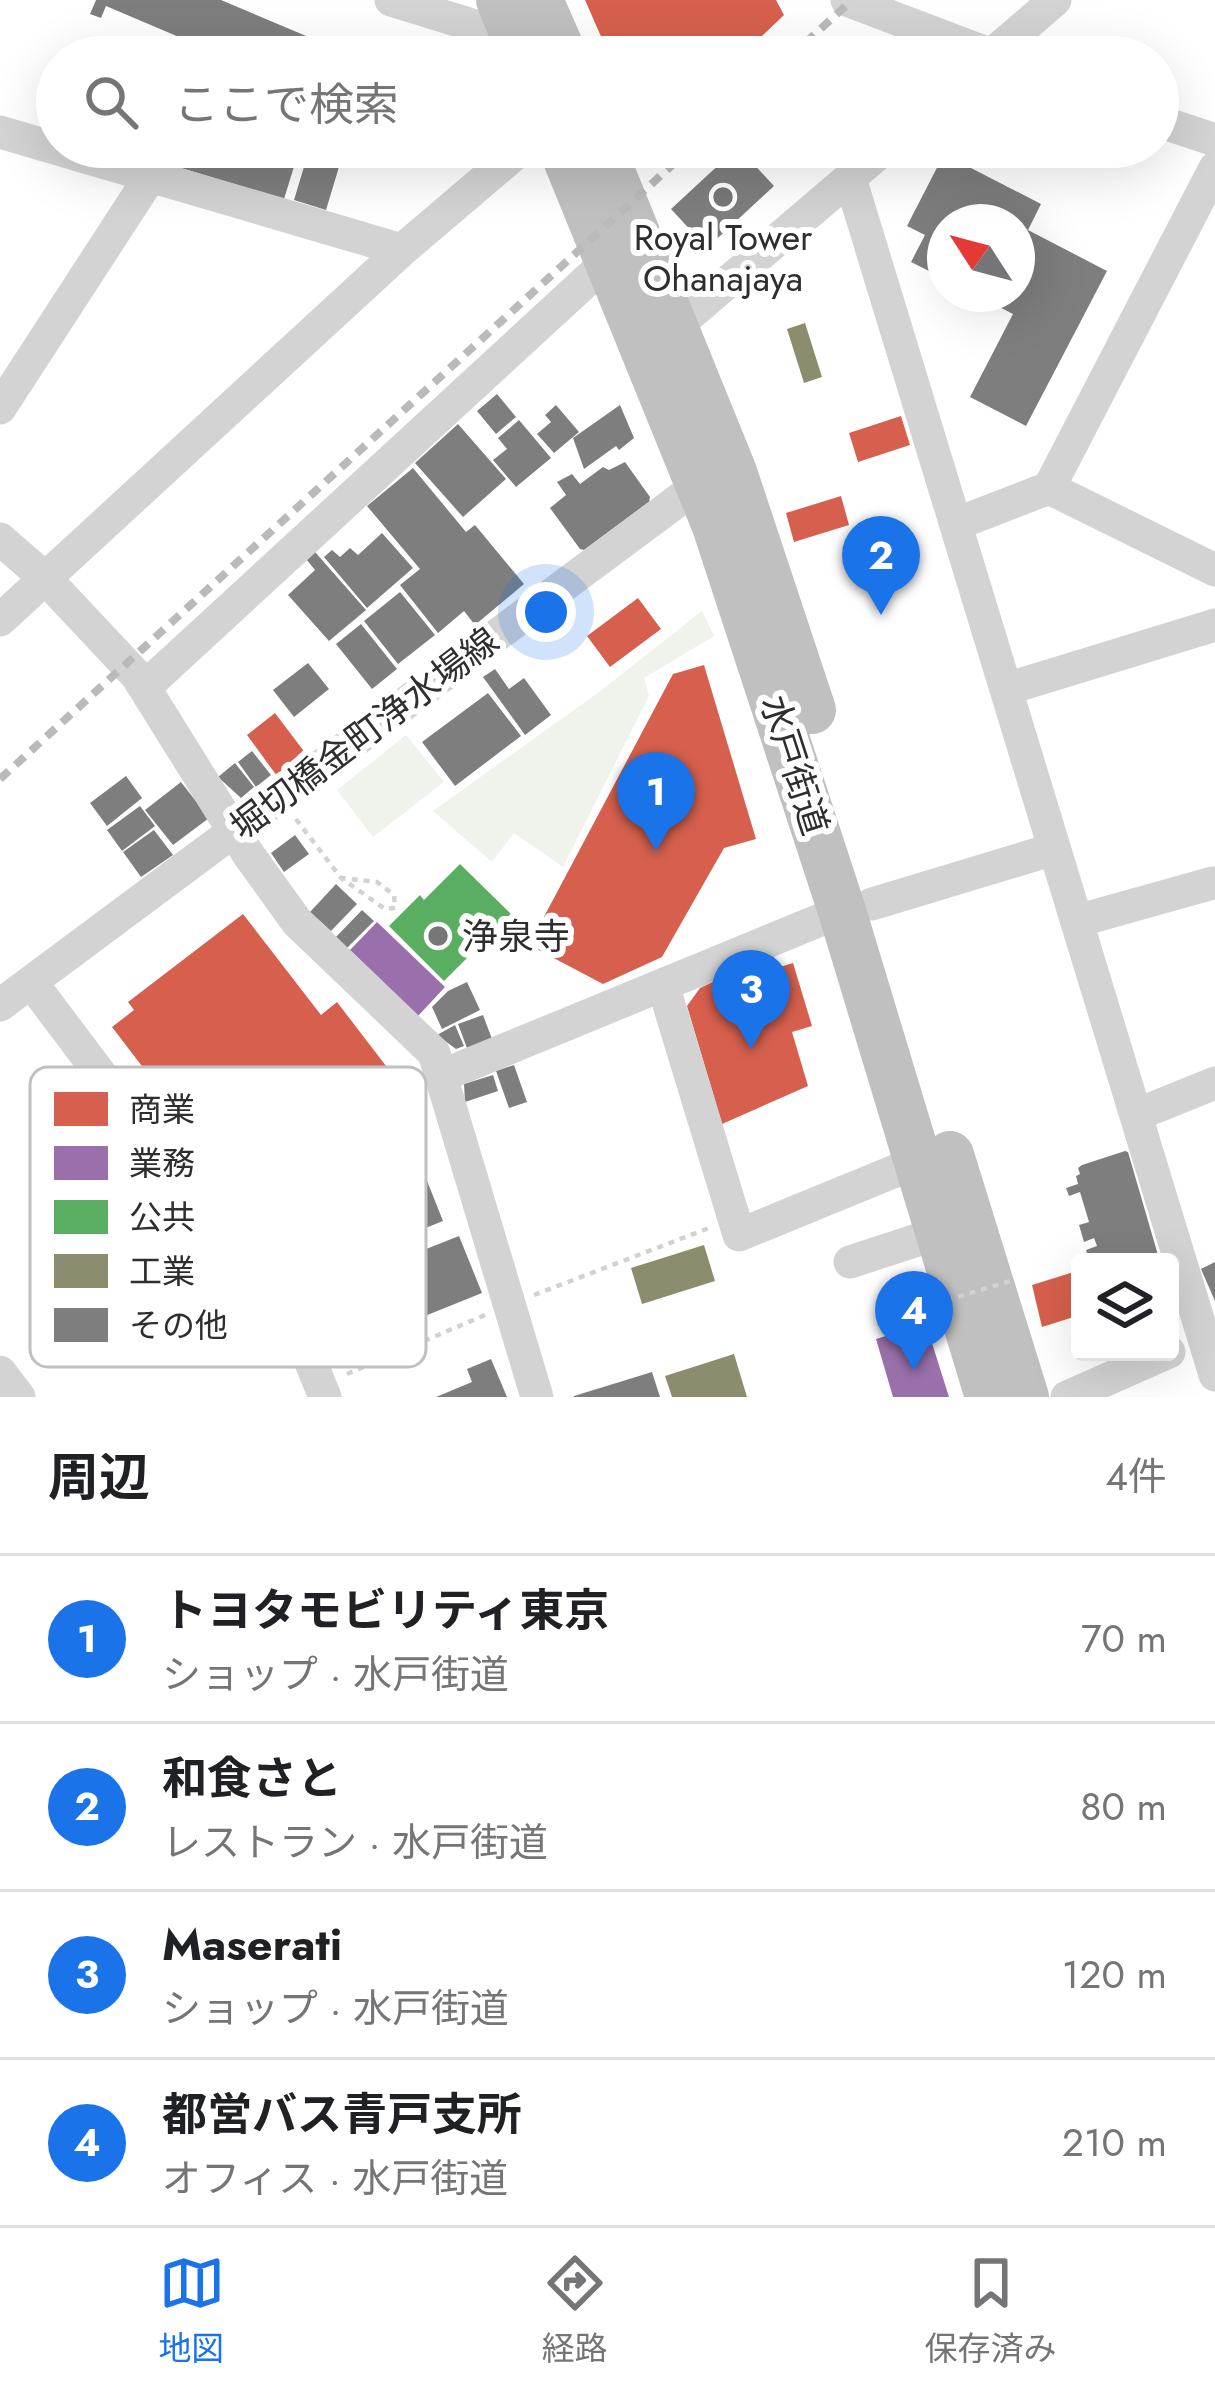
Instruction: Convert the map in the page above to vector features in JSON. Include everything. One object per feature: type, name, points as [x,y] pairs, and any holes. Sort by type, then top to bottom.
[{"type":"highway","name":"水戸街道","points":[[571,168],[609,260],[717,478]]},
{"type":"highway","name":"水戸街道","points":[[610,168],[674,328],[717,478],[857,908],[1025,1397]]},
{"type":"highway","name":"水戸街道","points":[[857,908],[917,1162],[989,1397]]},
{"type":"street","points":[[391,0],[519,23]]},
{"type":"street","points":[[847,0],[940,36]]},
{"type":"street","points":[[1014,36],[1055,0]]},
{"type":"street","points":[[1179,128],[1215,140]]},
{"type":"street","points":[[0,132],[36,143]]},
{"type":"street","points":[[120,168],[402,250]]},
{"type":"street","points":[[0,620],[402,250],[498,168]]},
{"type":"street","points":[[674,328],[862,168]]},
{"type":"street","points":[[956,524],[1049,488],[1215,168]]},
{"type":"street","points":[[0,408],[150,177]]},
{"type":"street","points":[[850,178],[1136,1115],[1209,1335],[1215,1375]]},
{"type":"street","points":[[145,687],[609,260]]},
{"type":"street","name":"堀切橋金町浄水場線","points":[[0,1005],[278,795],[717,478]]},
{"type":"street","points":[[1049,488],[1215,570]]},
{"type":"street","points":[[0,538],[46,579],[145,687],[297,922],[434,1053],[537,1397]]},
{"type":"street","points":[[1006,689],[1214,629]]},
{"type":"street","points":[[441,1076],[857,908],[1054,849]]},
{"type":"street","points":[[1077,920],[1213,883]]},
{"type":"street","points":[[31,982],[95,1067]]},
{"type":"street","points":[[663,986],[740,1234],[917,1162]]},
{"type":"street","points":[[1136,1115],[1215,1083]]},
{"type":"street","points":[[850,1262],[939,1233]]},
{"type":"street","points":[[1179,1348],[1209,1335]]},
{"type":"street","points":[[1066,1397],[1149,1361]]},
{"type":"street","points":[[311,1367],[325,1397]]},
{"type":"street","points":[[0,1372],[19,1397]]},
{"type":"path","points":[[278,795],[341,878],[386,909],[395,908],[394,895],[377,882],[341,878]]},
{"type":"path","points":[[938,1306],[1011,1284]]},
{"type":"shaded area","points":[[702,611],[714,636],[644,678],[649,696],[563,867],[514,833],[492,862],[433,811],[599,692]]},
{"type":"shaded area","points":[[406,735],[444,782],[373,837],[337,790]]},
{"type":"building: 商業","points":[[585,0],[776,0],[784,15],[762,36],[601,36]]},
{"type":"building: 商業","points":[[901,416],[910,445],[858,462],[849,433]]},
{"type":"building: 商業","points":[[841,496],[849,525],[794,542],[786,513]]},
{"type":"building: 商業","points":[[638,598],[661,629],[610,667],[587,636]]},
{"type":"building: 商業","points":[[704,665],[756,839],[724,848],[662,957],[603,984],[529,945],[673,674]]},
{"type":"building: 商業","points":[[275,713],[306,754],[277,776],[247,735]]},
{"type":"building: 商業","points":[[243,914],[321,1015],[337,1002],[387,1067],[143,1067],[112,1027],[134,1010],[128,1002]]},
{"type":"building: 商業","points":[[793,963],[812,1026],[792,1032],[808,1086],[722,1124],[687,1006],[700,988],[732,973],[735,981]]},
{"type":"building: 商業","points":[[1071,1273],[1071,1318],[1042,1327],[1032,1285]]},
{"type":"building: 業務","points":[[377,922],[445,987],[418,1016],[350,950]]},
{"type":"building: 業務","points":[[926,1324],[949,1397],[893,1397],[876,1339]]},
{"type":"building: 公共","points":[[460,864],[511,914],[444,981],[389,926]]},
{"type":"building: 工業","points":[[805,323],[822,377],[804,383],[787,329]]},
{"type":"building: 工業","points":[[704,1245],[715,1281],[642,1304],[631,1268]]},
{"type":"building: 工業","points":[[734,1354],[747,1397],[672,1397],[665,1376]]},
{"type":"building: その他","points":[[96,0],[221,0],[306,36],[177,36],[106,6],[101,18],[90,14]]},
{"type":"building: その他","points":[[181,168],[294,168],[284,199]]},
{"type":"building: その他","points":[[304,168],[339,168],[326,210],[294,200]]},
{"type":"building: その他","name":"Royal Tower Ohanajaya","points":[[715,168],[757,168],[774,186],[707,248],[671,209]]},
{"type":"building: その他","points":[[937,168],[971,168],[1041,204],[1035,216],[1035,204],[927,204],[927,270],[911,262],[925,235],[907,226]]},
{"type":"building: その他","points":[[1035,234],[1107,271],[1026,426],[970,397],[1013,314],[1009,312],[1035,312]]},
{"type":"building: その他","points":[[497,394],[516,417],[496,434],[477,411]]},
{"type":"building: その他","points":[[556,405],[579,432],[554,453],[537,434],[551,422],[545,415]]},
{"type":"building: その他","points":[[620,405],[634,438],[584,469],[573,438]]},
{"type":"building: その他","points":[[519,420],[551,458],[516,487],[493,460],[507,449],[498,438]]},
{"type":"building: その他","points":[[458,424],[506,479],[463,517],[415,463]]},
{"type":"building: その他","points":[[625,462],[649,502],[580,549],[550,508],[566,495],[557,482],[572,474],[580,484],[603,467],[609,470]]},
{"type":"building: その他","points":[[413,468],[466,532],[475,525],[524,584],[475,625],[464,611],[438,633],[400,585],[420,569],[367,506]]},
{"type":"building: その他","points":[[382,533],[413,568],[367,608],[324,557],[332,550],[340,557],[350,548],[358,555]]},
{"type":"building: その他","points":[[315,552],[366,610],[329,641],[288,595],[315,570],[306,559]]},
{"type":"building: その他","points":[[400,592],[435,635],[398,664],[364,621]]},
{"type":"building: その他","points":[[361,624],[397,669],[372,689],[336,644]]},
{"type":"building: その他","points":[[308,663],[329,689],[294,717],[273,690]]},
{"type":"building: その他","points":[[495,669],[509,689],[524,678],[551,715],[525,735],[483,677]]},
{"type":"building: その他","points":[[488,693],[521,736],[455,786],[422,742]]},
{"type":"building: その他","points":[[252,751],[271,775],[256,787],[238,762]]},
{"type":"building: その他","points":[[235,763],[254,787],[241,798],[218,777]]},
{"type":"building: その他","points":[[126,776],[142,798],[107,826],[90,803]]},
{"type":"building: その他","points":[[181,782],[209,818],[173,845],[145,810]]},
{"type":"building: その他","points":[[140,806],[155,826],[122,851],[107,830]]},
{"type":"building: その他","points":[[154,830],[173,855],[141,877],[123,852]]},
{"type":"building: その他","points":[[295,835],[309,854],[284,872],[271,853]]},
{"type":"building: その他","points":[[336,884],[357,904],[331,931],[310,912]]},
{"type":"building: その他","points":[[362,910],[374,921],[347,948],[336,937]]},
{"type":"building: その他","points":[[467,982],[480,1010],[442,1029],[432,1007],[448,991]]},
{"type":"building: その他","points":[[483,1015],[492,1039],[467,1048],[458,1024]]},
{"type":"building: その他","points":[[455,1025],[464,1046],[456,1049],[437,1035]]},
{"type":"building: その他","points":[[514,1065],[527,1102],[509,1108],[496,1071]]},
{"type":"building: その他","points":[[493,1075],[498,1091],[465,1102],[464,1084]]},
{"type":"building: その他","points":[[1128,1152],[1157,1253],[1087,1253],[1097,1246],[1094,1238],[1084,1242],[1079,1225],[1089,1222],[1080,1192],[1069,1196],[1066,1188],[1078,1184],[1076,1176],[1082,1165]]},
{"type":"building: その他","points":[[426,1178],[443,1221],[426,1228]]},
{"type":"building: その他","points":[[459,1236],[482,1293],[426,1316],[426,1249]]},
{"type":"building: その他","points":[[1215,1262],[1215,1301],[1201,1269]]},
{"type":"building: その他","points":[[491,1359],[507,1397],[436,1397],[472,1382],[467,1369]]},
{"type":"building: その他","points":[[652,1372],[660,1397],[574,1397],[574,1396]]},
{"type":"railway","points":[[813,36],[852,0]]},
{"type":"railway","points":[[0,779],[669,168]]},
{"type":"place","name":"Royal Tower Ohanajaya","points":[[723,197]]},
{"type":"place","name":"和食さと","points":[[881,615]]},
{"type":"place","name":"トヨタモビリティ東京","points":[[656,851]]},
{"type":"place","name":"浄泉寺","points":[[438,936]]},
{"type":"place","name":"Maserati","points":[[751,1049]]},
{"type":"place","name":"都営バス青戸支所","points":[[914,1370]]}]
